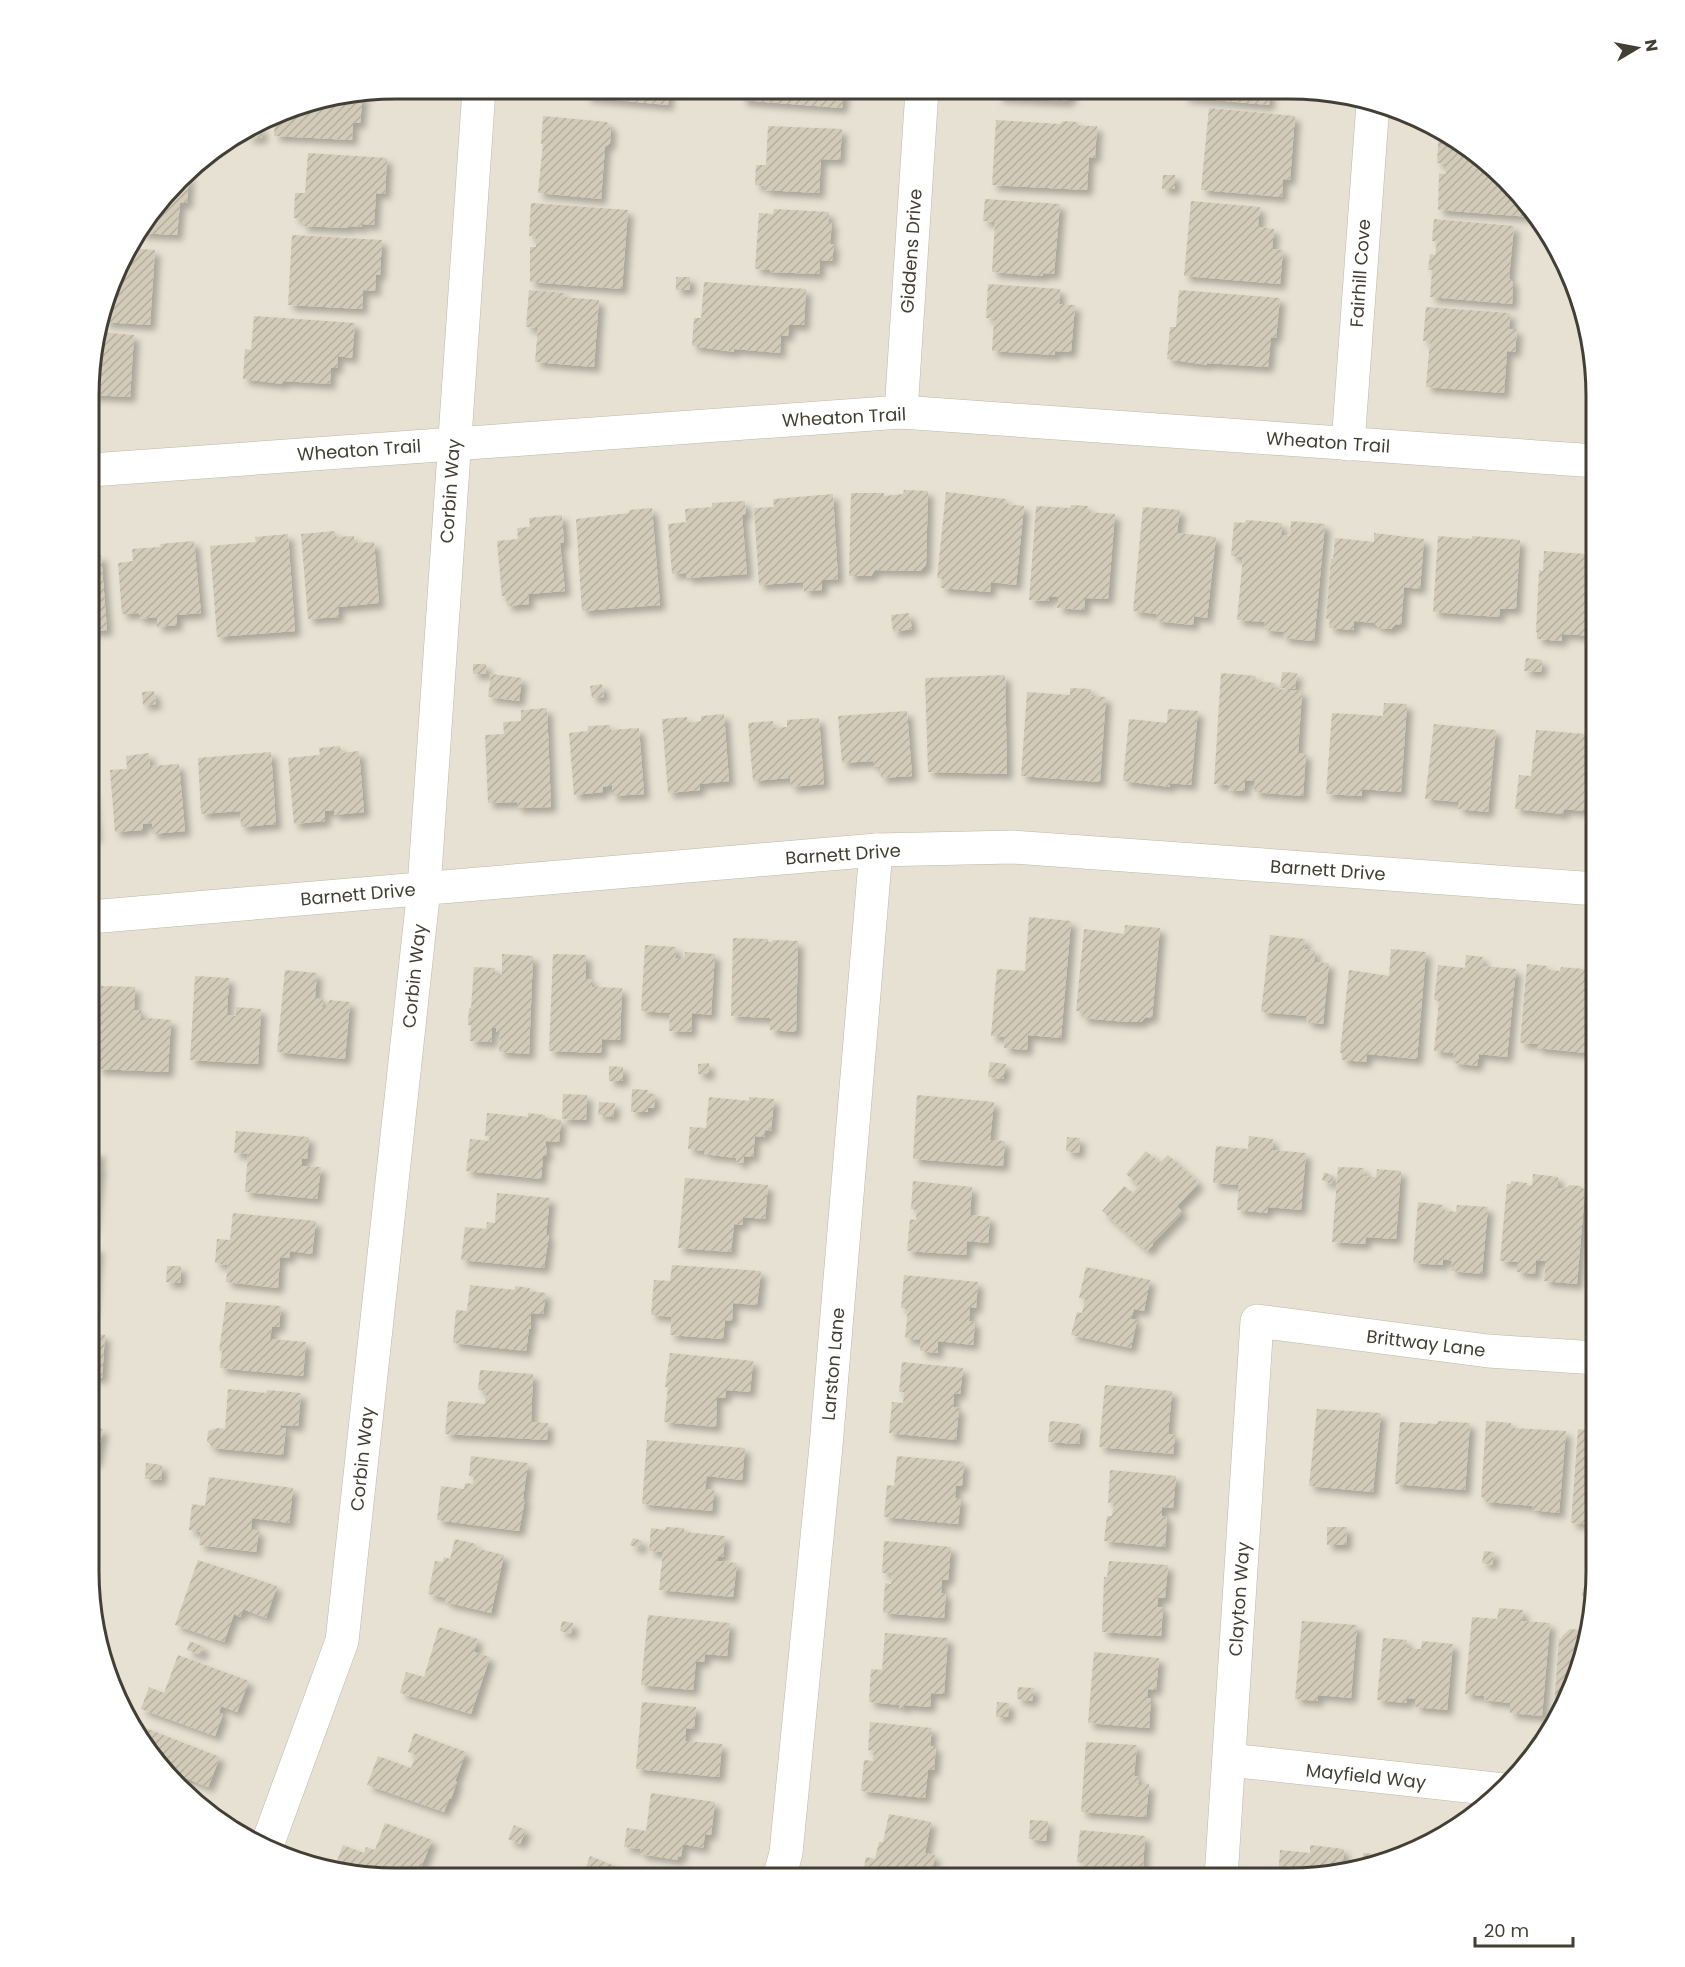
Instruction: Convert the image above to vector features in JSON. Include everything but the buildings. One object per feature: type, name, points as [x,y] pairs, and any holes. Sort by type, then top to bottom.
[{"type":"street","name":"Corbin Way","points":[[269,1839],[342,1641],[424,888],[478,99]]},
{"type":"street","name":"Giddens Drive","points":[[901,412],[921,99]]},
{"type":"street","name":"Fairhill Cove","points":[[1348,444],[1372,111]]},
{"type":"street","name":"Wheaton Trail","points":[[99,469],[901,412],[1586,460]]},
{"type":"street","name":"Barnett Drive","points":[[99,915],[876,850],[1013,847],[1586,888]]},
{"type":"street","name":"Larston Lane","points":[[782,1868],[786,1853],[826,1446],[876,850]]},
{"type":"street","name":"Brittway Lane","points":[[1257,1321],[1488,1351],[1586,1357]]},
{"type":"street","name":"Clayton Way","points":[[1222,1868],[1257,1321]]},
{"type":"street","name":"Mayfield Way","points":[[1229,1760],[1491,1789]]},
{"type":"shaded area","points":[[1289,99],[1327,102],[1366,109],[1384,115],[1420,130],[1454,149],[1499,186],[1536,231],[1555,265],[1576,319],[1583,358],[1586,396],[1586,1571],[1583,1609],[1576,1648],[1563,1684],[1546,1719],[1525,1752],[1499,1781],[1454,1818],[1420,1837],[1366,1858],[1327,1865],[1289,1868],[377,1867],[319,1858],[283,1845],[248,1828],[215,1807],[186,1781],[149,1736],[130,1702],[109,1648],[102,1609],[99,1571],[99,396],[102,358],[109,319],[130,265],[160,215],[186,186],[215,160],[265,130],[319,109],[377,100]]}]
